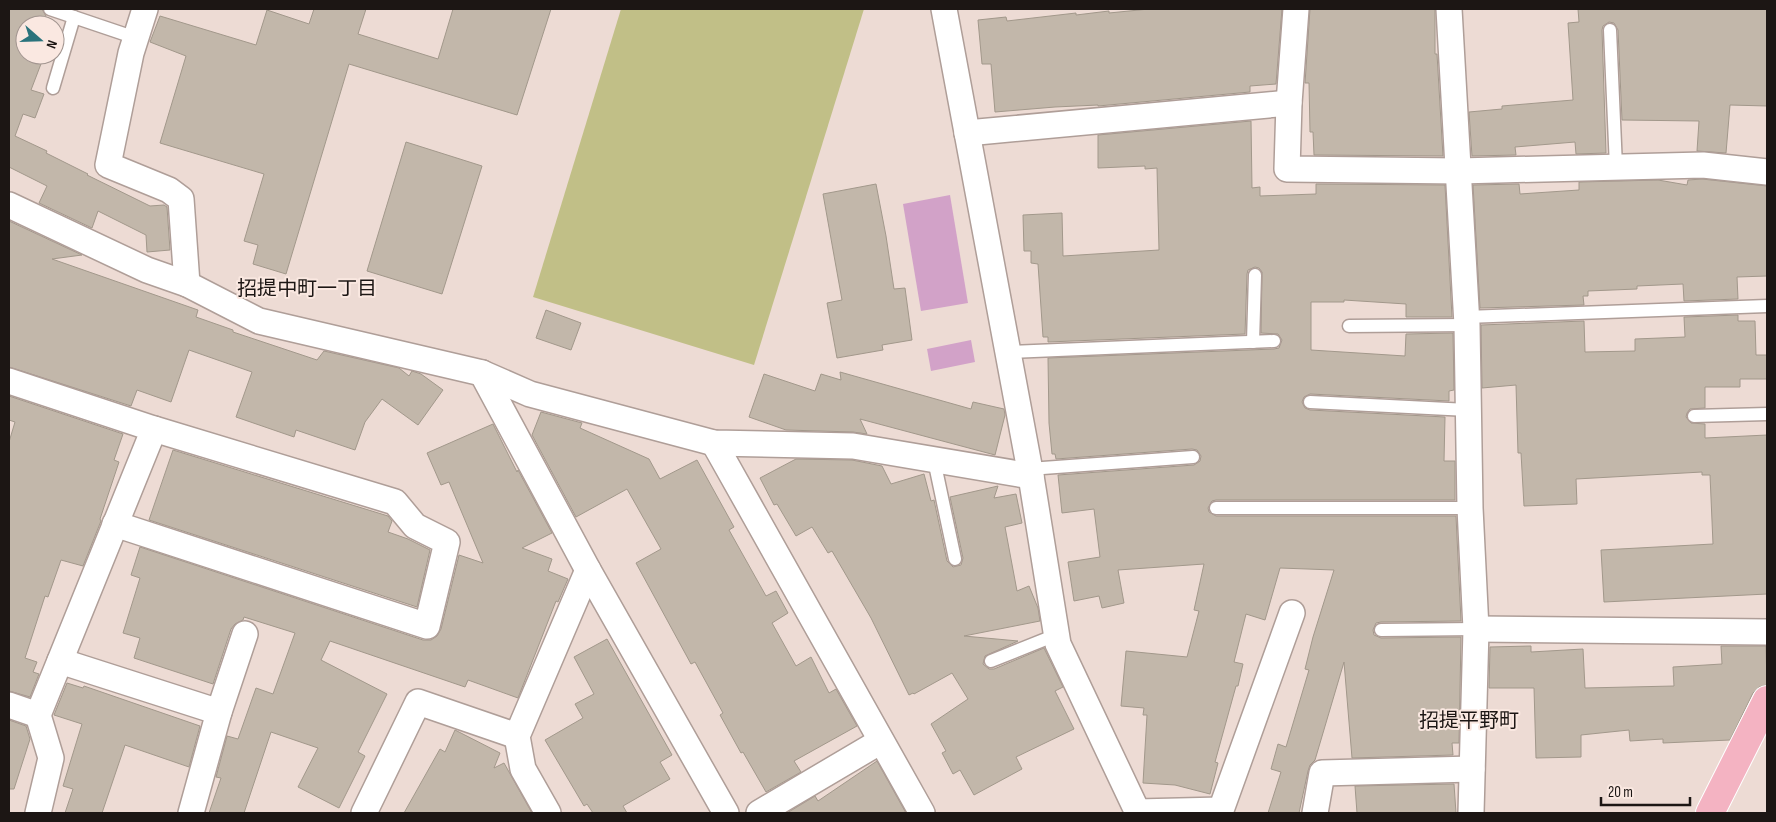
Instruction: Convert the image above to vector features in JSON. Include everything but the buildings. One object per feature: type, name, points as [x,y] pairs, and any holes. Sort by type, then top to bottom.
[{"type":"main road","points":[[1710,813],[1767,700]]},
{"type":"street","points":[[145,9],[131,52],[108,165],[169,190],[182,199],[187,284]]},
{"type":"street","points":[[945,9],[1030,473],[1058,644],[1138,812],[1221,810],[1292,613]]},
{"type":"street","points":[[1296,9],[1289,103],[1287,169],[1459,171],[1703,165],[1767,172]]},
{"type":"street","points":[[1449,9],[1467,321],[1470,508],[1476,629],[1471,813]]},
{"type":"street","points":[[967,133],[1289,103]]},
{"type":"street","points":[[9,205],[147,270],[187,284],[259,321],[482,373],[530,394],[714,443],[853,446],[934,460],[1030,473]]},
{"type":"street","points":[[482,373],[588,570],[726,813]]},
{"type":"street","points":[[9,381],[154,429],[395,502],[415,526],[447,542],[427,626],[115,524]]},
{"type":"street","points":[[38,813],[51,758],[38,715],[154,429]]},
{"type":"street","points":[[714,443],[922,813]]},
{"type":"street","points":[[548,813],[523,769],[517,736],[588,570]]},
{"type":"street","points":[[1476,629],[1767,632]]},
{"type":"street","points":[[191,813],[219,712],[245,634]]},
{"type":"street","points":[[60,661],[219,712]]},
{"type":"street","points":[[364,813],[418,702],[517,736]]},
{"type":"street","points":[[9,705],[38,715]]},
{"type":"street","points":[[759,813],[881,741]]},
{"type":"street","points":[[1315,813],[1322,773],[1472,769]]},
{"type":"lane","points":[[50,9],[136,38]]},
{"type":"lane","points":[[53,88],[74,17]]},
{"type":"lane","points":[[1610,30],[1616,167]]},
{"type":"lane","points":[[1253,342],[1256,275]]},
{"type":"lane","points":[[1349,326],[1767,306]]},
{"type":"lane","points":[[1008,352],[1274,341]]},
{"type":"lane","points":[[1310,402],[1468,410]]},
{"type":"lane","points":[[1694,416],[1767,414]]},
{"type":"lane","points":[[1030,473],[1194,457]]},
{"type":"lane","points":[[934,460],[956,559]]},
{"type":"lane","points":[[1216,508],[1470,508]]},
{"type":"lane","points":[[1381,630],[1476,629]]},
{"type":"lane","points":[[991,661],[1056,635]]},
{"type":"shaded area","points":[[621,9],[864,9],[754,365],[533,297]]},
{"type":"shaded area","points":[[950,195],[968,303],[921,311],[903,204]]},
{"type":"shaded area","points":[[971,340],[975,362],[931,371],[927,349]]},
{"type":"district","name":"招提中町一丁目","points":[[307,288]]},
{"type":"district","name":"招提平野町","points":[[1469,720]]}]
